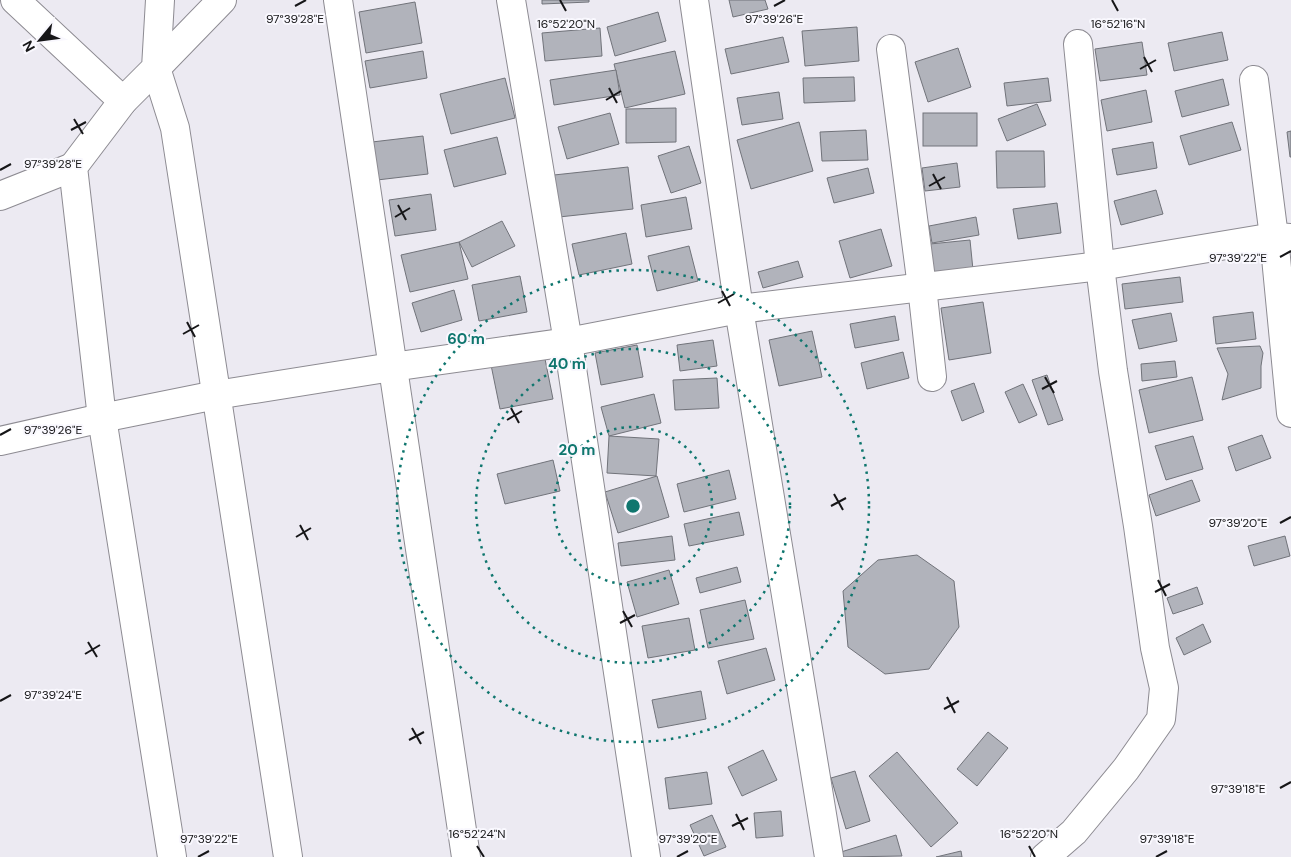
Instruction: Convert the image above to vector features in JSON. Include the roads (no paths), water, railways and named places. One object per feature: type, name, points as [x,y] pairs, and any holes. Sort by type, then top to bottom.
[{"type":"street","points":[[15,0],[123,101]]},
{"type":"street","points":[[160,0],[156,68],[175,128],[288,857]]},
{"type":"street","points":[[0,196],[73,167],[123,101],[222,0]]},
{"type":"street","points":[[338,0],[466,857]]},
{"type":"street","points":[[511,0],[568,342],[646,857]]},
{"type":"street","points":[[694,0],[739,309],[829,857]]},
{"type":"street","points":[[1045,857],[1074,832],[1126,769],[1161,719],[1164,688],[1155,648],[1113,371],[1100,266],[1078,44]]},
{"type":"street","points":[[890,49],[922,287],[932,377]]},
{"type":"street","points":[[1254,80],[1282,237],[1291,413]]},
{"type":"street","points":[[73,167],[102,418],[172,857]]},
{"type":"street","points":[[0,441],[216,395],[568,342],[739,309],[1100,266],[1282,237]]}]
